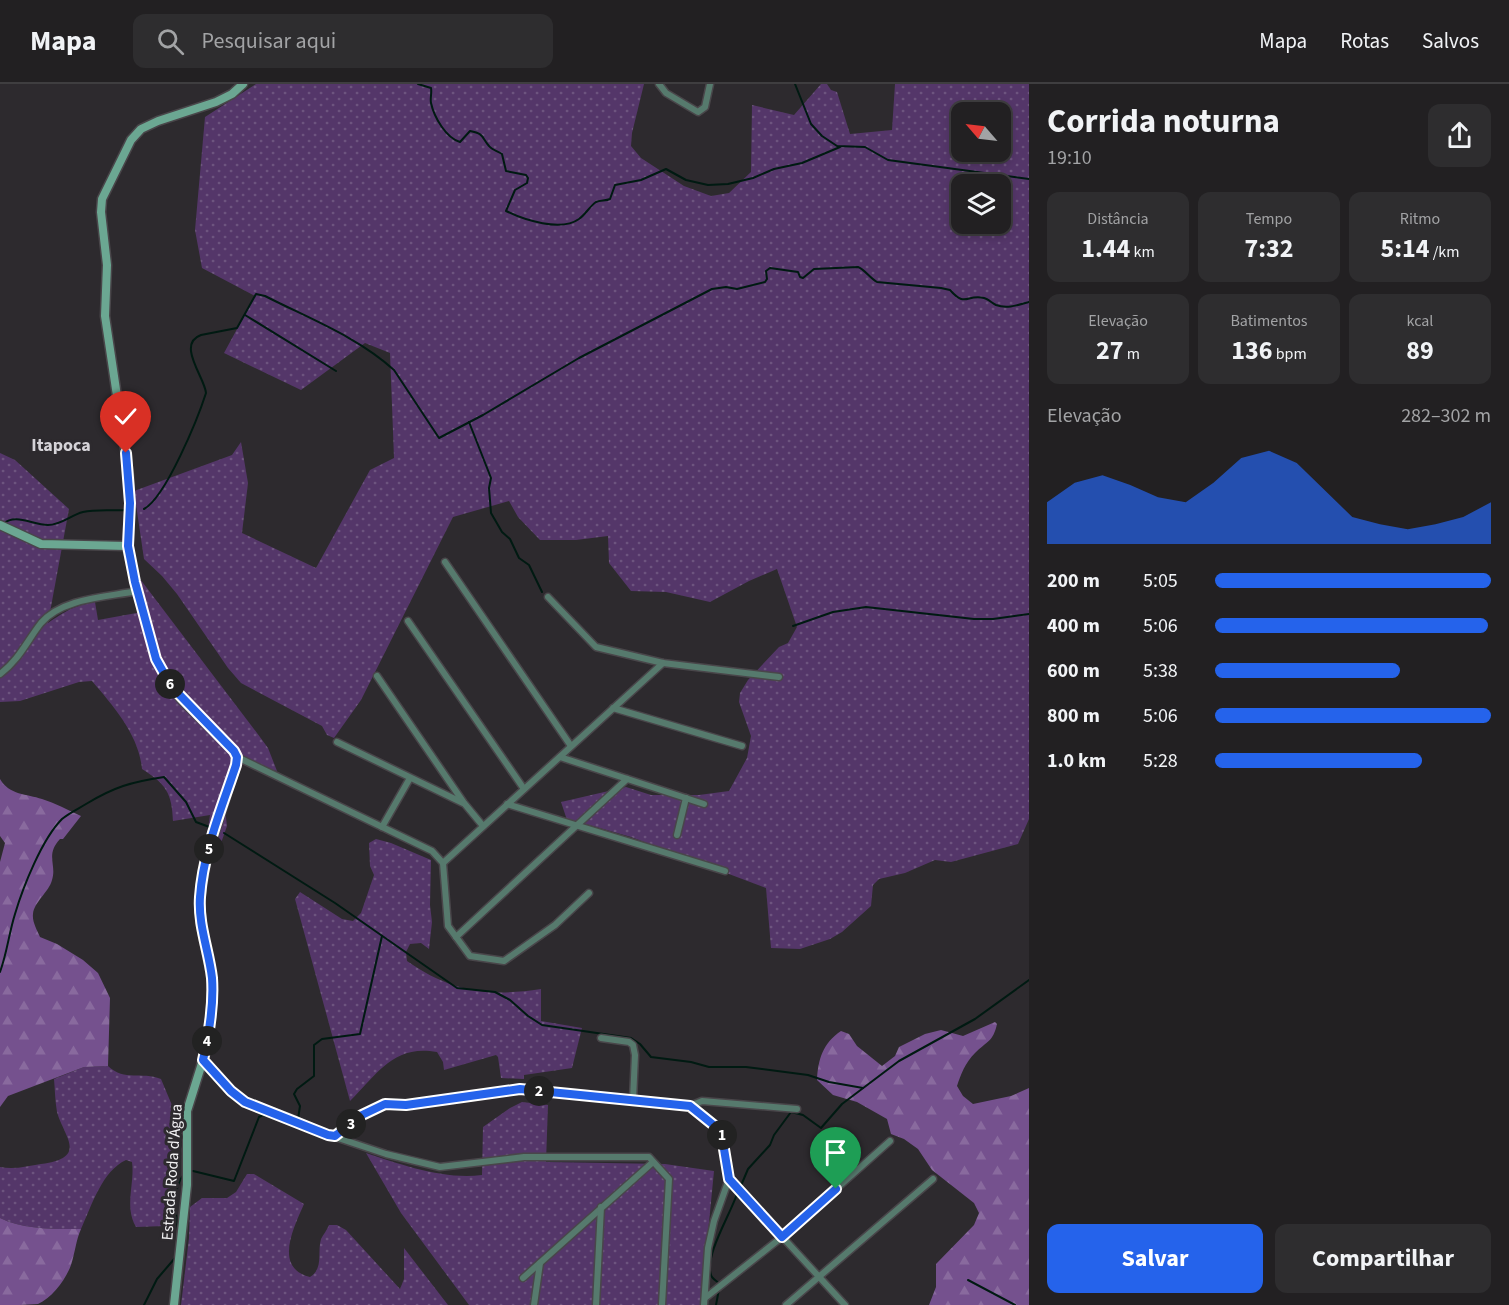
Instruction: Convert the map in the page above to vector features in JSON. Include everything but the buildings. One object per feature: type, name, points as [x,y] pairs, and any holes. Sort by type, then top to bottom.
[{"type":"street","points":[[243,84],[232,94],[216,102],[141,129],[127,148],[102,199],[101,213],[107,265],[105,316],[126,453],[130,503],[128,546],[137,591],[156,659],[171,686],[228,744],[237,757],[432,852],[443,862],[448,926],[470,956],[504,960],[555,925],[589,893]]},
{"type":"street","points":[[659,84],[666,93],[698,112],[705,107],[710,84]]},
{"type":"street","points":[[0,525],[41,544],[128,546]]},
{"type":"street","points":[[446,562],[571,746]]},
{"type":"street","points":[[0,674],[17,659],[42,622],[56,611],[85,601],[137,591]]},
{"type":"street","points":[[548,597],[596,647],[663,663],[779,677]]},
{"type":"street","points":[[408,621],[524,789]]},
{"type":"street","points":[[443,862],[663,663]]},
{"type":"street","points":[[377,676],[464,803],[483,826]]},
{"type":"street","points":[[613,708],[742,746]]},
{"type":"street","points":[[337,742],[464,803]]},
{"type":"street","name":"Estrada Roda d'Água","points":[[174,1305],[187,1185],[187,1111],[208,1038],[212,993],[209,963],[201,925],[200,897],[207,856],[237,757]]},
{"type":"street","points":[[560,757],[704,804]]},
{"type":"street","points":[[382,827],[410,778]]},
{"type":"street","points":[[456,937],[627,779]]},
{"type":"street","points":[[677,835],[686,798]]},
{"type":"street","points":[[507,804],[725,871]]},
{"type":"street","points":[[601,1038],[629,1042],[633,1045],[633,1100]]},
{"type":"street","points":[[203,1060],[231,1091],[245,1102],[328,1135],[386,1154],[440,1167],[524,1157],[649,1157],[669,1179],[662,1305]]},
{"type":"street","points":[[328,1135],[340,1133],[360,1116],[385,1104],[406,1105],[520,1089],[690,1106],[702,1101],[797,1109]]},
{"type":"street","points":[[690,1106],[721,1131],[729,1179],[714,1221],[708,1248],[705,1302]]},
{"type":"street","points":[[705,1302],[890,1142]]},
{"type":"street","points":[[523,1278],[654,1162]]},
{"type":"street","points":[[729,1179],[845,1305]]},
{"type":"street","points":[[786,1305],[933,1179]]},
{"type":"street","points":[[596,1305],[601,1207]]},
{"type":"street","points":[[534,1305],[540,1263]]},
{"type":"shaded area","points":[[256,84],[644,84],[631,146],[641,158],[684,186],[711,196],[729,193],[751,172],[752,105],[794,115],[821,84],[827,84],[831,90],[837,92],[850,134],[892,130],[895,84],[1029,84],[1029,819],[1018,844],[951,862],[935,860],[905,873],[879,879],[873,885],[871,906],[842,932],[830,939],[800,949],[771,948],[766,888],[631,837],[582,823],[569,826],[561,802],[626,787],[651,795],[699,795],[729,791],[747,758],[751,736],[739,702],[740,693],[748,680],[779,647],[788,643],[797,627],[777,569],[710,602],[666,592],[631,591],[609,563],[608,536],[576,540],[540,540],[518,517],[509,501],[453,517],[361,700],[334,738],[327,735],[322,726],[241,683],[177,594],[144,559],[134,491],[232,455],[241,442],[248,483],[242,533],[316,568],[370,470],[394,458],[390,353],[365,343],[301,390],[224,353],[255,296],[202,268],[195,230],[205,117]]},
{"type":"shaded area","points":[[0,453],[15,460],[69,509],[48,623],[81,605],[95,602],[98,620],[142,612],[137,575],[268,748],[277,771],[243,763],[225,810],[227,826],[221,843],[206,842],[210,815],[173,821],[171,803],[166,790],[142,769],[131,733],[117,711],[92,681],[79,682],[20,701],[0,702]]},
{"type":"shaded area","points":[[376,839],[431,860],[432,922],[429,949],[421,943],[410,944],[406,952],[407,961],[439,980],[471,990],[504,992],[541,989],[541,1021],[582,1028],[572,1068],[524,1075],[524,1079],[501,1078],[496,1055],[444,1070],[443,1062],[437,1052],[409,1052],[378,1071],[350,1101],[295,899],[300,892],[342,919],[353,921],[361,913],[374,875],[370,866],[369,843]]},
{"type":"shaded area","points":[[108,1066],[121,1074],[161,1079],[179,1122],[165,1226],[136,1227],[130,1203],[132,1162],[126,1160],[110,1172],[104,1180],[81,1229],[29,1227],[0,1218],[0,1167],[21,1167],[56,1161],[65,1157],[69,1152],[68,1138],[57,1112],[54,1079],[84,1067]]},
{"type":"shaded area","points":[[522,1102],[548,1105],[546,1162],[665,1164],[714,1171],[701,1305],[469,1305],[401,1213],[366,1153],[409,1167],[439,1173],[482,1175],[483,1127]]},
{"type":"shaded area","points":[[247,1174],[254,1174],[304,1204],[289,1246],[292,1265],[299,1272],[310,1277],[314,1273],[319,1265],[321,1239],[329,1225],[337,1225],[346,1230],[400,1289],[404,1279],[404,1248],[448,1305],[181,1305],[189,1238],[190,1207],[202,1198],[227,1198],[236,1192]]},
{"type":"green space","points":[[0,779],[13,791],[47,801],[81,816],[53,850],[52,880],[36,905],[33,920],[40,937],[57,944],[83,960],[98,973],[110,998],[108,1066],[84,1067],[8,1096],[0,1107],[0,862],[5,843],[0,836]]},
{"type":"green space","points":[[995,1022],[997,1024],[994,1034],[969,1061],[957,1086],[963,1096],[973,1104],[1011,1096],[1029,1088],[1029,1305],[929,1305],[936,1287],[936,1264],[974,1225],[979,1213],[974,1203],[932,1170],[918,1149],[904,1139],[891,1134],[887,1119],[857,1102],[833,1095],[817,1080],[819,1065],[826,1046],[841,1031],[849,1034],[857,1046],[882,1066],[895,1056],[899,1047],[925,1034],[941,1030],[963,1036]]},
{"type":"green space","points":[[0,1218],[29,1227],[81,1229],[66,1276],[53,1293],[38,1304],[0,1305]]},
{"type":"waterway","points":[[418,84],[431,88],[431,103],[435,114],[441,126],[450,136],[460,142],[470,131],[478,133],[490,147],[502,154],[506,171],[526,175],[527,183],[515,190],[506,211],[522,218],[553,225],[571,223],[581,217],[596,202],[610,199],[615,185],[641,180],[666,169],[686,180],[708,185],[728,184],[753,178],[774,169],[802,163],[840,147]]},
{"type":"waterway","points":[[795,84],[811,124],[822,136],[837,146],[865,147],[888,160],[1029,179]]},
{"type":"waterway","points":[[144,509],[153,502],[171,474],[189,438],[206,393],[191,353],[194,339],[201,335],[237,328],[256,294],[265,296],[332,329],[380,358],[394,370],[439,438],[483,415],[579,358],[712,289],[726,287],[737,289],[765,282],[766,271],[770,268],[798,272],[803,278],[814,269],[858,267],[877,282],[941,288],[950,290],[963,299],[984,298],[1004,307],[1029,302]]},
{"type":"waterway","points":[[245,315],[336,371]]},
{"type":"waterway","points":[[469,422],[491,478],[489,488],[491,513],[502,532],[510,539],[519,558],[529,565],[542,592]]},
{"type":"waterway","points":[[3,524],[19,519],[42,525],[53,525],[83,512],[125,510]]},
{"type":"waterway","points":[[793,626],[833,612],[866,607],[974,619],[1029,614]]},
{"type":"waterway","points":[[0,972],[15,914],[28,877],[47,838],[62,819],[114,789],[164,777],[186,802],[196,822],[212,828]]},
{"type":"waterway","points":[[224,833],[335,903],[457,988],[495,992],[510,1000],[542,1025],[631,1038],[640,1044],[651,1057],[691,1062],[709,1067],[746,1067],[808,1075],[829,1082],[863,1088]]},
{"type":"waterway","points":[[298,1119],[300,1106],[294,1094],[314,1076],[314,1045],[322,1039],[360,1034],[382,936]]},
{"type":"waterway","points":[[740,1188],[748,1169],[770,1145],[774,1135],[791,1112],[803,1115],[821,1128],[842,1104],[899,1061],[975,1019],[1029,980]]},
{"type":"waterway","points":[[193,1171],[234,1181],[259,1117],[263,1115],[296,1123]]},
{"type":"waterway","points":[[178,1229],[175,1208],[176,1193],[184,1174]]},
{"type":"waterway","points":[[716,1305],[720,1284],[711,1275],[711,1256],[738,1191]]},
{"type":"waterway","points":[[144,1305],[157,1279],[175,1258]]},
{"type":"waterway","points":[[968,1280],[1015,1305]]},
{"type":"district","name":"Itapoca","points":[[61,445]]},
{"type":"route","points":[[126,453],[130,503],[128,546],[130,563],[156,659],[171,686],[228,744],[237,757],[207,856],[200,897],[201,925],[212,979],[211,1014],[203,1060],[231,1091],[245,1102],[335,1136],[360,1116],[385,1104],[406,1105],[520,1089],[690,1106],[721,1131],[729,1179],[782,1237],[836,1189]]}]
